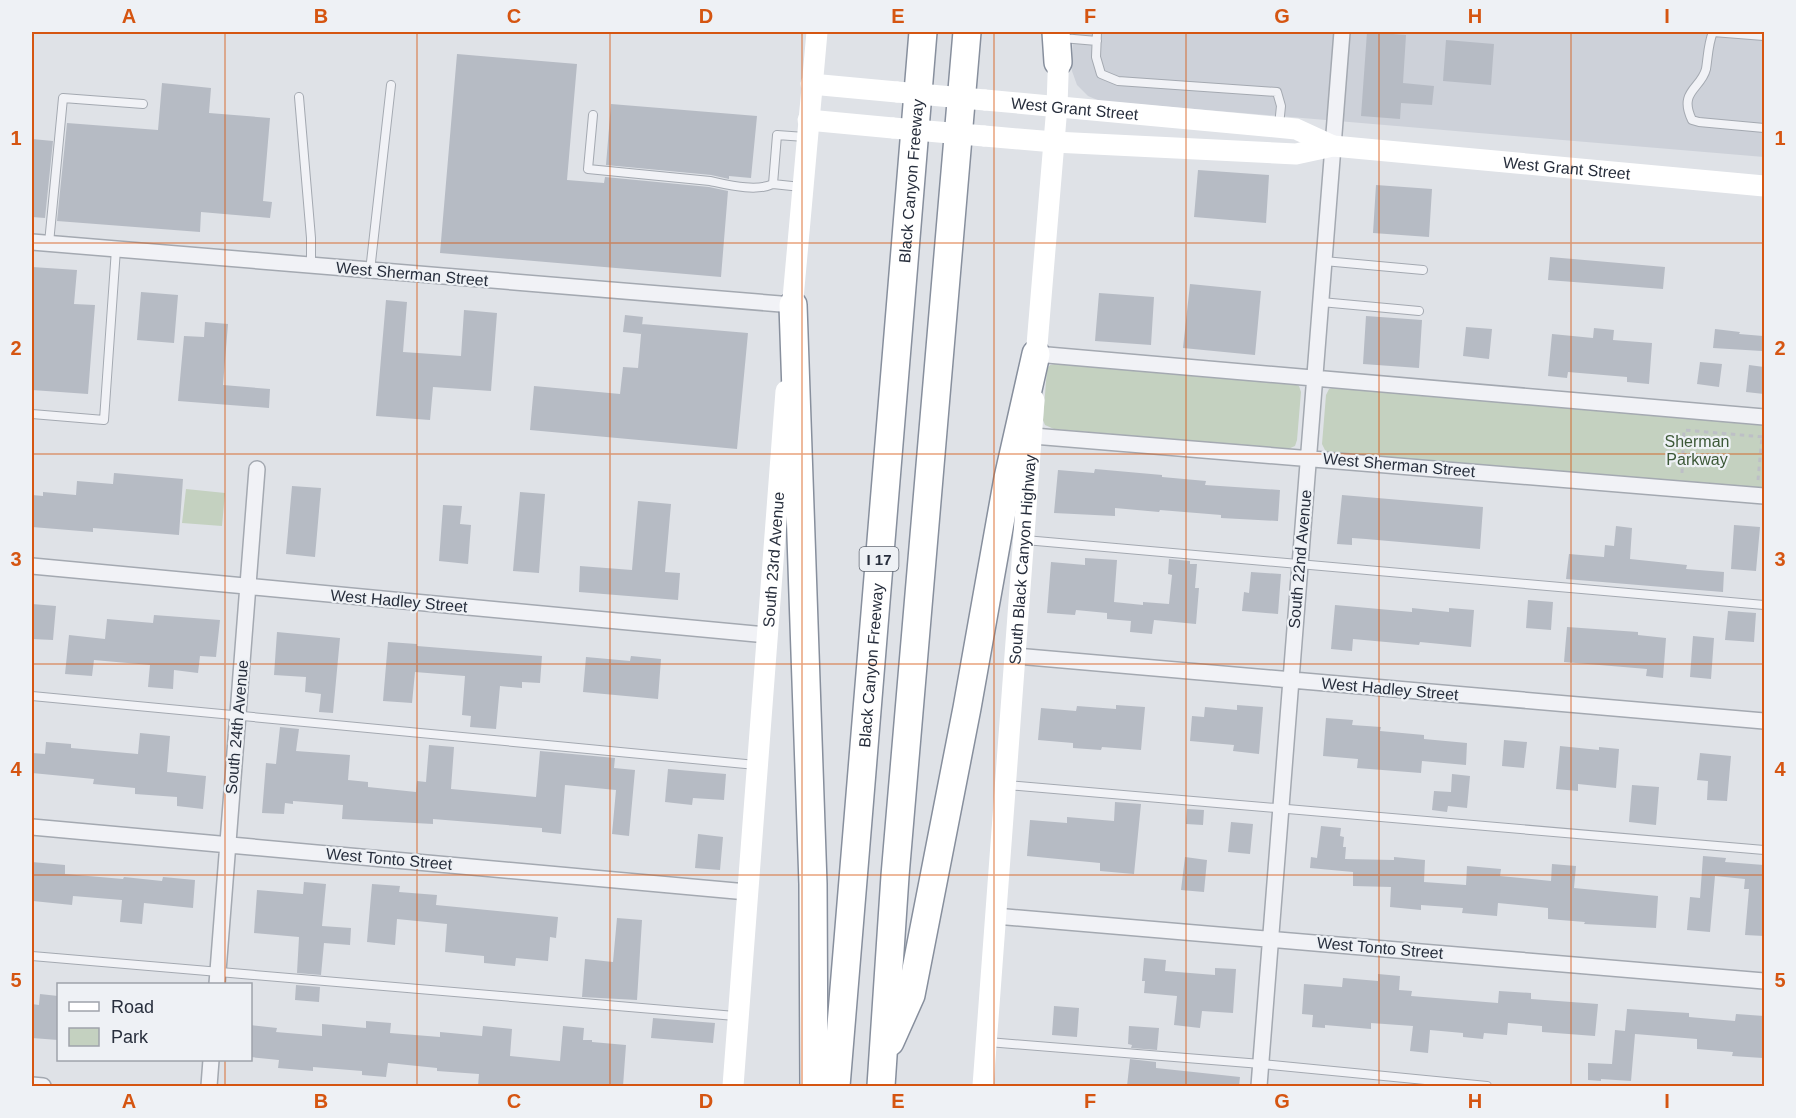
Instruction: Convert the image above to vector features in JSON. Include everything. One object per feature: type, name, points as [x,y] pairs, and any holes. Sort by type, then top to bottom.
[{"type":"highway","name":"Black Canyon Freeway","points":[[836,1086],[923,32]]},
{"type":"highway","name":"I 17","points":[[881,1086],[895,876],[967,32]]},
{"type":"highway","points":[[793,306],[813,884],[814,1086]]},
{"type":"highway","points":[[884,1057],[911,995],[967,708],[1008,478],[1036,354]]},
{"type":"main road","name":"South 23rd Avenue","points":[[733,1086],[766,635],[817,32]]},
{"type":"main road","name":"South Black Canyon Highway","points":[[983,1086],[1033,436],[1036,354],[1057,106],[1059,41]]},
{"type":"main road","name":"West Grant Street","points":[[811,84],[1296,129],[1333,146]]},
{"type":"main road","name":"West Grant Street","points":[[808,129],[858,125],[1054,142],[1296,154],[1333,146],[1764,186]]},
{"type":"street","name":"South 22nd Avenue","points":[[1259,1086],[1342,32]]},
{"type":"street","name":"West Sherman Street","points":[[32,242],[793,306]]},
{"type":"street","points":[[1036,354],[1764,417]]},
{"type":"street","name":"West Sherman Street","points":[[1033,436],[1764,496]]},
{"type":"street","name":"South 24th Avenue","points":[[218,979],[257,469]]},
{"type":"street","name":"West Hadley Street","points":[[32,566],[766,635]]},
{"type":"street","name":"West Hadley Street","points":[[1015,656],[1764,721]]},
{"type":"street","name":"West Tonto Street","points":[[32,827],[747,892]]},
{"type":"street","name":"West Tonto Street","points":[[995,916],[1764,981]]},
{"type":"street","points":[[209,1086],[211,1061]]},
{"type":"street","points":[[32,1085],[43,1086]]},
{"type":"lane","points":[[1097,32],[1096,57],[1101,74],[1118,81],[1277,92],[1281,106],[1279,127]]},
{"type":"lane","points":[[1764,36],[1713,32],[1709,40],[1705,73],[1690,91],[1688,112],[1692,120],[1699,122],[1764,128]]},
{"type":"lane","points":[[1059,41],[1097,41]]},
{"type":"lane","points":[[370,271],[391,85]]},
{"type":"lane","points":[[299,97],[311,238],[311,266]]},
{"type":"lane","points":[[49,243],[63,98],[143,104]]},
{"type":"lane","points":[[593,115],[588,169],[710,181],[728,185],[765,188],[773,184],[803,187]]},
{"type":"lane","points":[[773,184],[777,135],[808,129]]},
{"type":"lane","points":[[32,414],[104,420],[116,249]]},
{"type":"lane","points":[[1324,261],[1423,270]]},
{"type":"lane","points":[[1321,302],[1419,311]]},
{"type":"lane","points":[[1024,540],[1764,605]]},
{"type":"lane","points":[[32,696],[757,765]]},
{"type":"lane","points":[[1005,785],[1764,850]]},
{"type":"lane","points":[[32,956],[218,979],[738,1016]]},
{"type":"lane","points":[[986,1042],[1261,1064],[1487,1086]]},
{"type":"path","points":[[1692,474],[1681,473],[1684,430],[1763,437],[1758,480],[1764,480]]},
{"type":"shaded area","points":[[1073,32],[1764,32],[1764,157],[1100,101],[1088,96],[1077,85],[1072,71]]},
{"type":"green space","points":[[1050,365],[1293,383],[1299,386],[1301,392],[1297,440],[1295,446],[1288,449],[1054,429],[1045,425],[1043,420],[1047,369]]},
{"type":"green space","name":"Sherman Parkway","points":[[1335,387],[1764,423],[1764,490],[1331,453],[1325,450],[1322,444],[1326,395],[1329,389]]},
{"type":"green space","points":[[186,489],[225,493],[222,526],[182,523]]},
{"type":"building","points":[[1367,32],[1406,35],[1403,83],[1434,86],[1432,105],[1401,103],[1400,119],[1361,116]]},
{"type":"building","points":[[1446,40],[1494,44],[1491,85],[1443,81]]},
{"type":"building","points":[[457,54],[577,64],[567,180],[604,183],[605,177],[709,187],[728,191],[721,277],[440,253]]},
{"type":"building","points":[[162,83],[211,88],[209,113],[270,118],[263,201],[272,202],[270,218],[201,212],[200,232],[57,221],[67,123],[158,130]]},
{"type":"building","points":[[611,104],[757,116],[751,178],[729,176],[729,179],[711,175],[606,165]]},
{"type":"building","points":[[32,139],[53,141],[45,218],[32,217]]},
{"type":"building","points":[[1198,170],[1269,175],[1266,223],[1194,217]]},
{"type":"building","points":[[1376,185],[1432,189],[1429,237],[1373,233]]},
{"type":"building","points":[[1550,257],[1665,267],[1663,289],[1548,280]]},
{"type":"building","points":[[32,267],[77,270],[74,304],[95,305],[88,394],[32,390]]},
{"type":"building","points":[[1190,284],[1261,291],[1255,355],[1183,348]]},
{"type":"building","points":[[141,292],[178,295],[174,343],[137,340]]},
{"type":"building","points":[[1099,293],[1154,297],[1151,345],[1095,341]]},
{"type":"building","points":[[386,300],[407,302],[403,352],[461,356],[464,310],[497,313],[491,391],[433,387],[430,420],[376,416]]},
{"type":"building","points":[[625,315],[643,317],[641,334],[623,332]]},
{"type":"building","points":[[1366,316],[1422,320],[1419,368],[1363,364]]},
{"type":"building","points":[[205,322],[228,324],[223,385],[270,389],[269,408],[178,401],[184,336],[204,337]]},
{"type":"building","points":[[642,324],[748,333],[737,449],[530,430],[534,386],[620,394],[623,367],[638,368]]},
{"type":"building","points":[[1466,327],[1492,329],[1489,359],[1463,356]]},
{"type":"building","points":[[1594,328],[1614,330],[1613,340],[1652,343],[1649,384],[1627,382],[1627,377],[1568,372],[1567,378],[1548,376],[1552,334],[1593,338]]},
{"type":"building","points":[[1715,329],[1763,336],[1762,351],[1713,348]]},
{"type":"building","points":[[1700,362],[1722,364],[1719,387],[1697,384]]},
{"type":"building","points":[[1749,365],[1764,367],[1764,394],[1746,392]]},
{"type":"building","points":[[1095,469],[1206,481],[1205,485],[1280,490],[1278,521],[1115,508],[1115,516],[1054,513],[1058,470],[1094,473]]},
{"type":"building","points":[[114,473],[183,479],[179,535],[93,528],[93,532],[32,527],[32,495],[43,496],[43,492],[76,495],[77,481],[113,484]]},
{"type":"building","points":[[292,486],[321,488],[315,557],[286,554]]},
{"type":"building","points":[[520,492],[545,494],[539,573],[513,571]]},
{"type":"building","points":[[1342,495],[1483,507],[1480,549],[1352,538],[1352,545],[1337,544]]},
{"type":"building","points":[[638,501],[671,504],[665,572],[680,573],[678,600],[579,592],[580,566],[632,570]]},
{"type":"building","points":[[443,505],[462,506],[460,524],[471,525],[468,564],[439,561]]},
{"type":"building","points":[[1734,525],[1760,527],[1756,571],[1731,569]]},
{"type":"building","points":[[1616,526],[1632,528],[1630,559],[1687,565],[1686,569],[1724,572],[1723,592],[1566,579],[1569,554],[1604,557],[1605,545],[1614,546]]},
{"type":"building","points":[[1085,558],[1117,560],[1114,602],[1143,605],[1143,602],[1169,604],[1172,575],[1168,574],[1169,559],[1197,564],[1195,588],[1199,588],[1196,624],[1154,620],[1152,634],[1130,632],[1131,621],[1107,619],[1107,613],[1076,610],[1075,615],[1047,613],[1051,562],[1085,565]]},
{"type":"building","points":[[1251,572],[1281,574],[1278,614],[1242,611],[1244,592],[1249,593]]},
{"type":"building","points":[[1528,600],[1553,602],[1551,630],[1526,628]]},
{"type":"building","points":[[32,604],[56,606],[53,640],[32,639]]},
{"type":"building","points":[[1335,605],[1412,612],[1412,608],[1449,612],[1449,608],[1474,610],[1471,647],[1353,639],[1352,651],[1331,649]]},
{"type":"building","points":[[1728,611],[1756,613],[1754,642],[1725,640]]},
{"type":"building","points":[[154,615],[220,620],[216,657],[200,656],[198,673],[174,670],[173,689],[148,687],[150,665],[94,660],[92,676],[65,674],[69,635],[105,639],[107,619],[153,623]]},
{"type":"building","points":[[1567,627],[1638,632],[1638,635],[1666,638],[1663,678],[1646,676],[1647,669],[1564,662]]},
{"type":"building","points":[[277,632],[340,638],[333,713],[319,712],[321,694],[305,692],[306,677],[274,675]]},
{"type":"building","points":[[1693,636],[1714,638],[1711,679],[1690,677]]},
{"type":"building","points":[[388,642],[542,656],[540,683],[522,682],[522,688],[500,686],[496,729],[470,727],[471,716],[462,715],[465,676],[415,672],[412,703],[383,701]]},
{"type":"building","points":[[631,656],[661,659],[658,699],[583,692],[586,657],[630,661]]},
{"type":"building","points":[[1116,705],[1145,707],[1141,750],[1102,747],[1101,750],[1073,748],[1073,743],[1038,740],[1041,708],[1076,711],[1077,706],[1116,709]]},
{"type":"building","points":[[1237,705],[1263,707],[1259,754],[1233,751],[1234,745],[1190,741],[1192,716],[1204,717],[1205,707],[1237,710]]},
{"type":"building","points":[[1326,718],[1353,720],[1352,725],[1381,727],[1380,731],[1424,735],[1424,739],[1467,743],[1466,765],[1422,761],[1421,773],[1357,768],[1358,759],[1323,756]]},
{"type":"building","points":[[280,727],[299,729],[296,751],[350,755],[348,780],[368,782],[368,787],[416,792],[417,781],[426,782],[429,745],[454,747],[451,789],[536,797],[540,751],[615,758],[614,768],[635,770],[629,836],[612,834],[616,790],[565,785],[561,834],[542,832],[542,828],[433,819],[433,824],[342,819],[343,805],[293,801],[293,804],[285,803],[284,814],[262,813],[266,763],[276,764]]},
{"type":"building","points":[[140,733],[170,736],[167,772],[206,776],[203,809],[177,806],[177,797],[135,794],[135,788],[93,784],[94,779],[32,773],[32,753],[45,754],[46,742],[71,744],[71,748],[138,754]]},
{"type":"building","points":[[1504,740],[1527,742],[1524,768],[1502,766]]},
{"type":"building","points":[[1560,746],[1599,750],[1599,747],[1619,749],[1616,788],[1578,784],[1578,791],[1556,789]]},
{"type":"building","points":[[1700,753],[1731,756],[1727,801],[1707,800],[1708,781],[1697,780]]},
{"type":"building","points":[[668,769],[726,774],[724,800],[693,798],[692,805],[665,802]]},
{"type":"building","points":[[1452,774],[1470,776],[1467,808],[1448,806],[1447,812],[1432,810],[1434,791],[1451,792]]},
{"type":"building","points":[[1632,785],[1659,787],[1656,825],[1629,822]]},
{"type":"building","points":[[1115,802],[1141,804],[1134,874],[1100,871],[1100,863],[1027,856],[1030,820],[1067,823],[1067,817],[1114,821]]},
{"type":"building","points":[[1187,809],[1204,810],[1203,825],[1186,824]]},
{"type":"building","points":[[1231,822],[1253,824],[1250,854],[1228,852]]},
{"type":"building","points":[[1321,826],[1341,828],[1340,836],[1344,837],[1343,847],[1346,847],[1345,859],[1394,860],[1394,857],[1425,860],[1424,882],[1466,885],[1467,866],[1501,869],[1500,876],[1551,881],[1552,864],[1576,866],[1574,888],[1658,896],[1656,928],[1584,924],[1585,922],[1548,919],[1548,908],[1498,903],[1497,916],[1462,913],[1463,908],[1421,905],[1421,910],[1390,907],[1391,887],[1353,886],[1353,872],[1310,868],[1311,857],[1317,858]]},
{"type":"building","points":[[698,834],[723,837],[720,870],[695,868]]},
{"type":"building","points":[[1703,856],[1726,858],[1725,862],[1764,865],[1764,936],[1745,935],[1749,889],[1744,889],[1745,879],[1715,876],[1710,932],[1687,930],[1690,897],[1700,898]]},
{"type":"building","points":[[1185,857],[1207,860],[1204,892],[1181,890]]},
{"type":"building","points":[[32,862],[65,865],[65,874],[162,881],[163,877],[195,880],[193,908],[144,903],[142,924],[120,922],[122,900],[73,896],[72,905],[33,901]]},
{"type":"building","points":[[304,882],[326,884],[322,926],[351,928],[350,945],[324,943],[321,975],[297,973],[299,937],[254,933],[257,890],[303,894]]},
{"type":"building","points":[[372,884],[400,886],[399,892],[437,895],[436,905],[558,917],[556,938],[550,937],[548,961],[516,958],[515,966],[484,963],[484,956],[445,952],[447,924],[397,919],[395,945],[367,942]]},
{"type":"building","points":[[617,918],[642,920],[637,1000],[582,997],[585,959],[613,962]]},
{"type":"building","points":[[1144,958],[1166,960],[1165,971],[1215,975],[1215,968],[1236,969],[1233,1013],[1202,1011],[1200,1028],[1174,1025],[1177,996],[1144,993],[1145,981],[1142,981]]},
{"type":"building","points":[[1378,974],[1400,976],[1399,990],[1412,991],[1411,996],[1498,1003],[1499,991],[1531,993],[1531,999],[1598,1004],[1595,1036],[1542,1032],[1542,1026],[1508,1023],[1507,1035],[1484,1033],[1483,1039],[1463,1037],[1463,1033],[1430,1030],[1428,1053],[1410,1051],[1413,1026],[1371,1023],[1371,1029],[1325,1025],[1325,1028],[1312,1027],[1313,1015],[1302,1014],[1304,984],[1342,987],[1343,978],[1378,981]]},
{"type":"building","points":[[296,985],[320,987],[319,1002],[295,1000]]},
{"type":"building","points":[[40,994],[57,996],[57,1040],[32,1038],[32,1004],[39,1005]]},
{"type":"building","points":[[1054,1006],[1079,1008],[1077,1037],[1052,1035]]},
{"type":"building","points":[[1627,1009],[1689,1013],[1689,1017],[1735,1021],[1736,1014],[1764,1016],[1763,1058],[1732,1056],[1733,1052],[1697,1049],[1697,1039],[1635,1034],[1631,1081],[1588,1080],[1588,1063],[1612,1064],[1615,1030],[1625,1031]]},
{"type":"building","points":[[653,1018],[715,1023],[713,1043],[651,1038]]},
{"type":"building","points":[[366,1021],[391,1023],[390,1033],[440,1037],[440,1032],[482,1036],[483,1026],[512,1029],[510,1056],[560,1061],[563,1026],[584,1028],[583,1040],[626,1045],[623,1086],[478,1086],[479,1074],[437,1071],[437,1068],[388,1063],[386,1077],[362,1075],[362,1071],[313,1067],[313,1071],[278,1068],[279,1060],[252,1057],[252,1025],[277,1028],[276,1032],[322,1036],[322,1024],[366,1028]]},
{"type":"building","points":[[1129,1026],[1159,1028],[1157,1050],[1131,1048],[1132,1045],[1128,1044]]},
{"type":"building","points":[[1130,1059],[1156,1062],[1156,1068],[1240,1077],[1239,1086],[1127,1086]]}]
